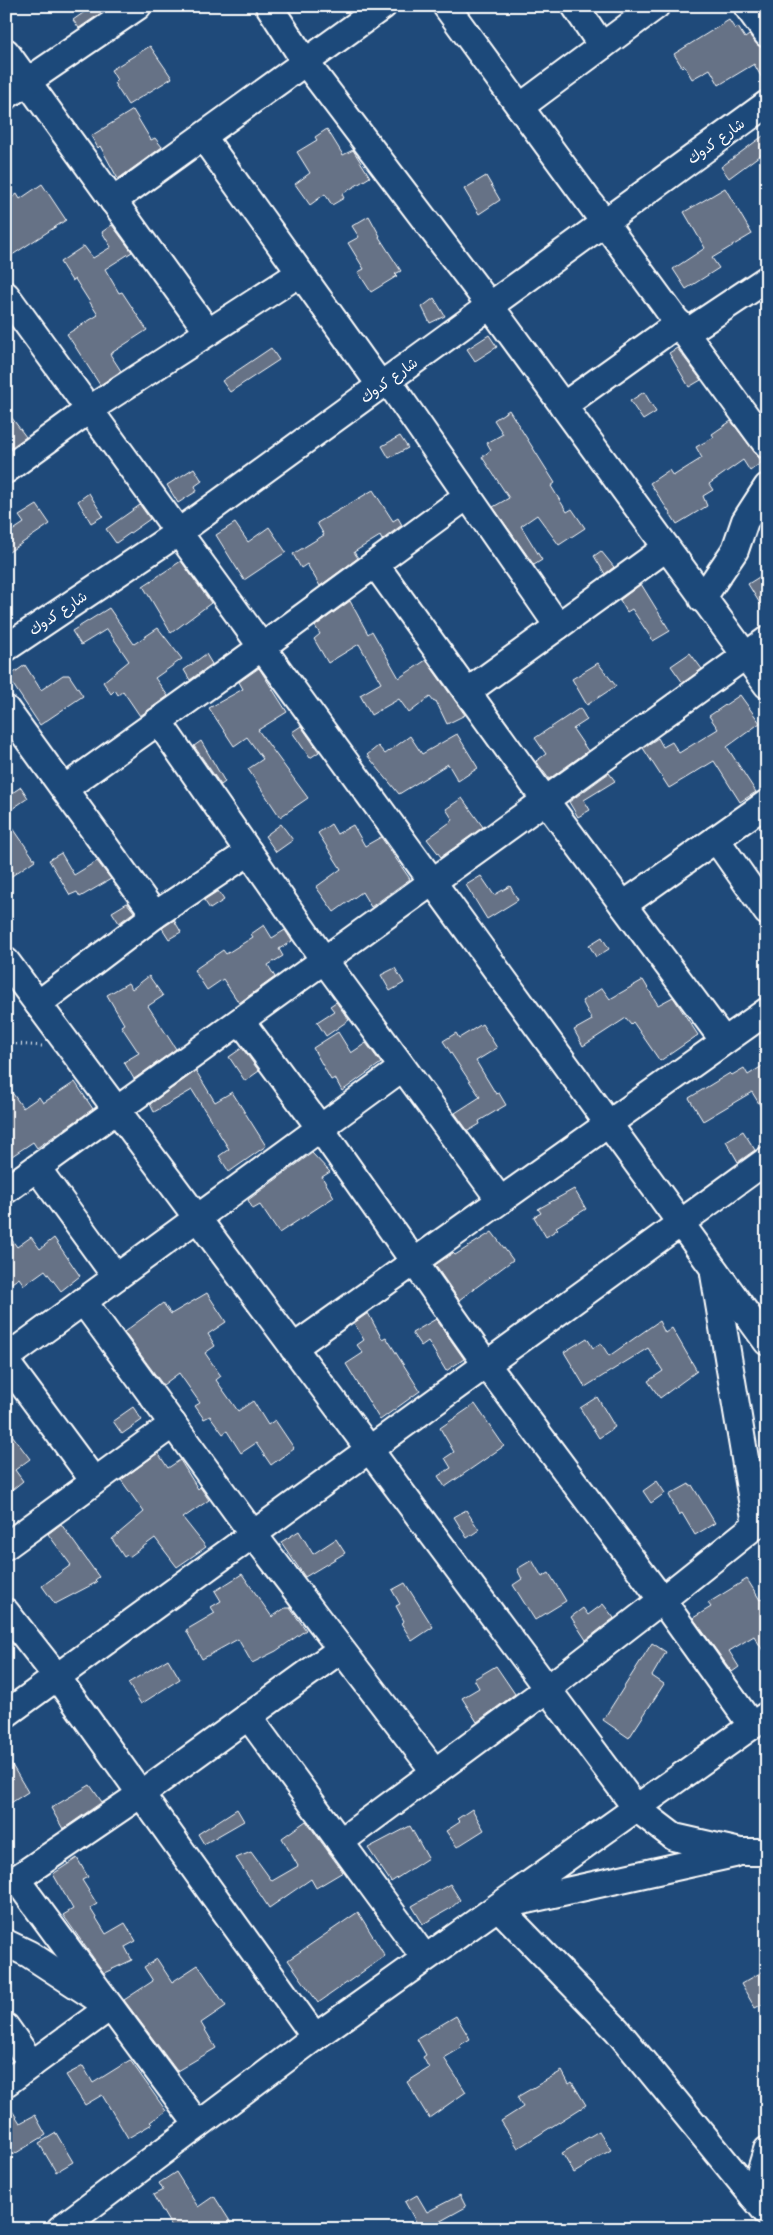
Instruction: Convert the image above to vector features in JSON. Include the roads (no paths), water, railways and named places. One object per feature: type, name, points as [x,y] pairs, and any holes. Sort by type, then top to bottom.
[{"type":"street","points":[[17,89],[138,6]]},
{"type":"street","points":[[269,6],[306,63],[490,307],[702,599],[767,685]]},
{"type":"street","points":[[113,201],[383,6]]},
{"type":"street","points":[[446,6],[606,222],[767,445]]},
{"type":"street","points":[[575,6],[602,46]]},
{"type":"street","points":[[520,107],[656,6]]},
{"type":"street","points":[[747,6],[767,34]]},
{"type":"street","points":[[6,52],[17,89],[113,201],[208,332]]},
{"type":"street","name":"شارع كدوك","points":[[6,648],[179,532],[767,104]]},
{"type":"street","points":[[203,137],[300,273],[467,496],[558,626]]},
{"type":"street","points":[[6,470],[90,409],[300,273]]},
{"type":"street","points":[[563,406],[682,328],[767,279]]},
{"type":"street","points":[[6,295],[680,1223],[765,1337]]},
{"type":"street","points":[[702,599],[735,550],[745,521],[767,487]]},
{"type":"street","points":[[64,789],[262,647],[467,496]]},
{"type":"street","points":[[467,692],[666,548]]},
{"type":"street","points":[[374,564],[545,800],[724,1041]]},
{"type":"street","points":[[6,1190],[767,640]]},
{"type":"street","points":[[6,709],[155,915]]},
{"type":"street","points":[[158,721],[324,960],[500,1200]]},
{"type":"street","points":[[623,906],[767,803]]},
{"type":"street","points":[[716,839],[767,912]]},
{"type":"street","points":[[38,1004],[155,915],[249,852]]},
{"type":"street","points":[[6,961],[636,1808],[674,1838],[740,1852],[767,1852]]},
{"type":"street","points":[[293,1348],[767,1011]]},
{"type":"street","points":[[60,2229],[315,2037],[759,1720],[662,1600],[486,1364],[320,1128],[241,1021]]},
{"type":"street","points":[[6,1358],[402,1068]]},
{"type":"street","points":[[6,1714],[767,1160]]},
{"type":"street","points":[[37,1168],[116,1277]]},
{"type":"street","points":[[340,1842],[547,1689],[761,1520],[713,1268]]},
{"type":"street","points":[[83,1301],[253,1534],[435,1772]]},
{"type":"street","points":[[6,1362],[94,1481]]},
{"type":"street","points":[[6,1546],[173,1424]]},
{"type":"street","points":[[6,1612],[57,1677],[315,2037]]},
{"type":"street","points":[[198,2125],[110,2007],[11,1882],[141,1794],[340,1650]]},
{"type":"street","points":[[248,1716],[425,1958]]},
{"type":"street","points":[[498,1907],[740,1852]]},
{"type":"street","points":[[498,1907],[616,2030],[760,2204]]},
{"type":"street","points":[[6,1942],[29,1954],[110,2007]]},
{"type":"street","points":[[6,2083],[110,2007]]},
{"type":"street","points":[[6,2027],[32,2064]]},
{"type":"street","points":[[760,2204],[767,2150]]}]
